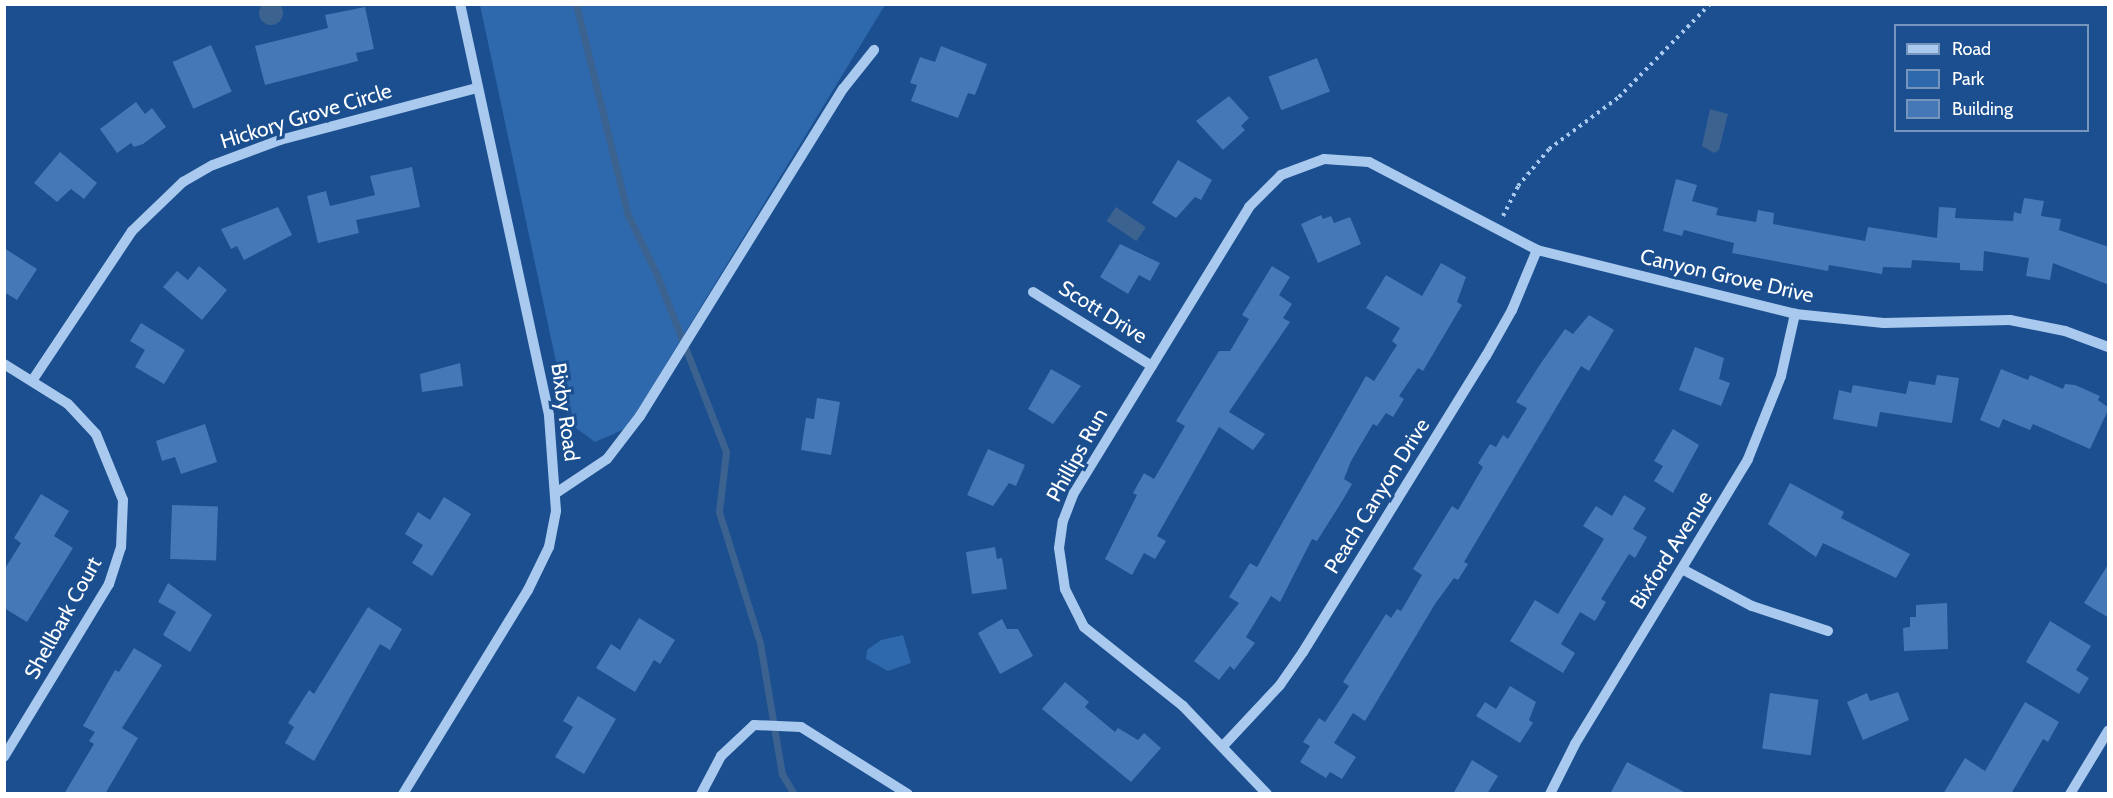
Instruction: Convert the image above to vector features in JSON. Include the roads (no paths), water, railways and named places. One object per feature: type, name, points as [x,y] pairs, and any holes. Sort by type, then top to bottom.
[{"type":"street","name":"Bixby Road","points":[[405,791],[542,562],[553,530],[556,493],[544,392],[460,4]]},
{"type":"street","points":[[556,493],[607,459],[676,359],[843,89],[874,50]]},
{"type":"street","name":"Hickory Grove Circle","points":[[32,381],[132,231],[183,182],[213,165],[271,143],[477,88]]},
{"type":"street","name":"Phillips Run","points":[[1267,794],[1183,706],[1084,627],[1062,575],[1060,535],[1068,506],[1249,207],[1265,189],[1301,165],[1323,159],[1357,159]]},
{"type":"street","name":"Canyon Grove Drive","points":[[1357,159],[1381,166],[1496,231],[1537,250],[1795,314],[1884,323],[2010,320],[2065,331],[2109,347]]},
{"type":"street","name":"Peach Canyon Drive","points":[[1223,746],[1280,685],[1316,632],[1486,356],[1537,250]]},
{"type":"street","name":"Scott Drive","points":[[1033,292],[1152,366]]},
{"type":"street","name":"Bixford Avenue","points":[[1550,794],[1575,744],[1682,569],[1760,434],[1781,376],[1795,314]]},
{"type":"street","name":"Shellbark Court","points":[[4,364],[68,404],[106,451],[123,500],[122,536],[109,584],[4,757]]},
{"type":"street","points":[[1682,569],[1752,606],[1828,631]]},
{"type":"street","points":[[701,794],[721,756],[754,725],[801,727],[832,744],[908,794]]},
{"type":"street","points":[[2070,794],[2109,730]]},
{"type":"street","points":[[405,791],[417,794]]},
{"type":"waterway","points":[[576,4],[628,215],[656,273],[726,452],[719,512],[760,643],[782,774],[794,794]]}]
